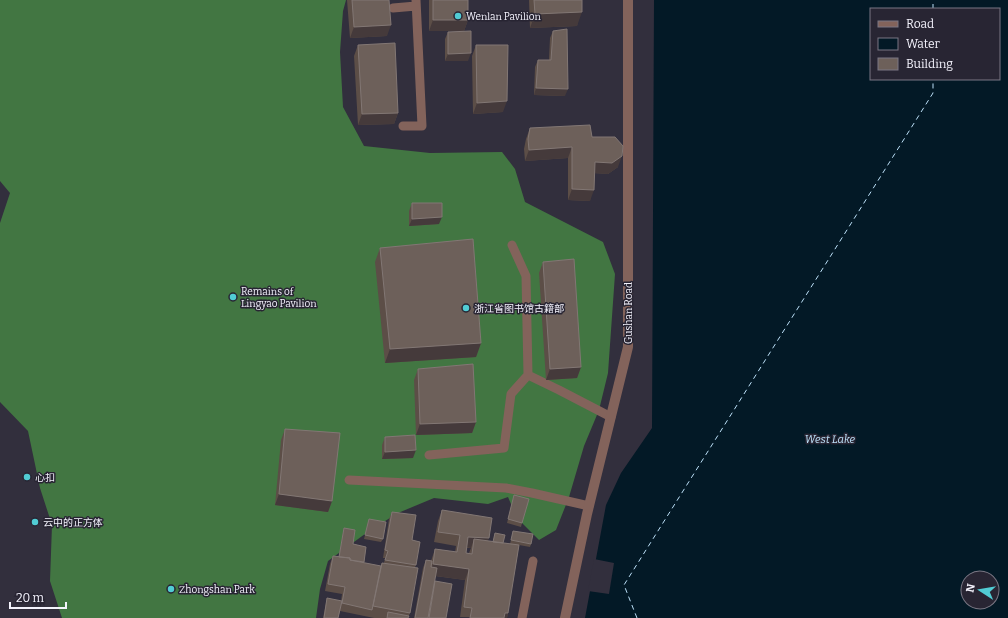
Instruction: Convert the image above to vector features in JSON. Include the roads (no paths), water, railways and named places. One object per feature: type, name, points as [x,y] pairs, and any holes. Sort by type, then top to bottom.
[{"type":"street","name":"Gushan Road","points":[[565,618],[589,506],[628,346],[628,0]]},
{"type":"lane","points":[[393,8],[416,3],[422,126],[402,126]]},
{"type":"lane","points":[[429,455],[504,448],[511,394],[528,375],[526,276],[512,244]]},
{"type":"lane","points":[[528,375],[611,417]]},
{"type":"lane","points":[[349,480],[506,488],[589,506]]},
{"type":"lane","points":[[522,618],[534,561]]},
{"type":"water","name":"West Lake","points":[[654,0],[1008,0],[1008,618],[585,618],[606,505],[621,473],[652,428]]},
{"type":"place","name":"Wenlan Pavilion","points":[[458,16]]},
{"type":"place","name":"Remains of Lingyao Pavilion","points":[[233,297]]},
{"type":"place","name":"浙江省图书馆古籍部","points":[[466,308]]},
{"type":"place","name":"心扣","points":[[27,477]]},
{"type":"place","name":"云中的正方体","points":[[35,522]]},
{"type":"place","name":"Zhongshan Park","points":[[171,589]]}]
